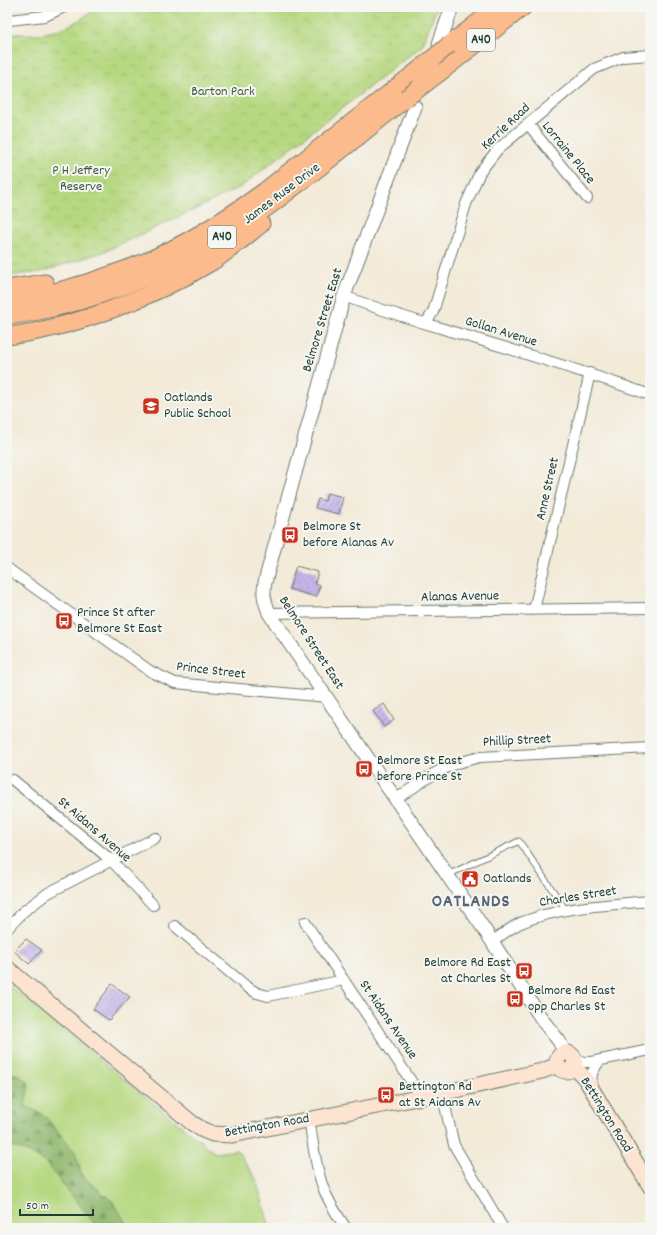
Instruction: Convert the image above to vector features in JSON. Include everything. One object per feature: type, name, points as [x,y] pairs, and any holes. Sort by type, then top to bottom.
[{"type":"highway","name":"James Ruse Drive","points":[[7,302],[43,295],[76,286],[144,262],[207,230],[246,205],[415,73],[444,45],[498,7]]},
{"type":"highway","name":"James Ruse Drive","points":[[7,316],[51,308],[125,285],[183,259],[213,242],[256,215],[378,121],[411,103],[439,73],[523,7]]},
{"type":"highway","points":[[7,336],[56,326],[85,318],[121,305],[182,278],[214,260],[361,144],[378,121]]},
{"type":"highway","points":[[7,289],[60,280],[141,254],[204,223],[246,205]]},
{"type":"main road","name":"Bettington Road","points":[[7,968],[181,1115],[203,1130],[213,1134],[232,1135],[442,1093],[542,1071],[567,1061],[580,1073],[591,1088],[650,1186]]},
{"type":"street","points":[[8,19],[45,16],[64,7]]},
{"type":"street","points":[[444,45],[452,7]]},
{"type":"street","name":"Kerrie Road","points":[[426,323],[433,312],[466,204],[480,172],[498,148],[594,69],[623,57],[650,55]]},
{"type":"street","name":"Belmore Street East","points":[[411,103],[344,296],[264,584],[264,600],[269,613],[396,799],[543,1021],[559,1041],[567,1061]]},
{"type":"street","name":"Lorraine Place","points":[[528,124],[587,198]]},
{"type":"street","name":"Gollan Avenue","points":[[344,296],[361,303],[590,373],[650,395]]},
{"type":"street","name":"Anne Street","points":[[534,610],[590,373]]},
{"type":"street","name":"Prince Street","points":[[7,568],[150,671],[162,678],[176,683],[327,697]]},
{"type":"street","name":"Alanas Avenue","points":[[269,613],[650,608]]},
{"type":"street","name":"Phillip Street","points":[[396,799],[435,773],[457,763],[480,756],[650,748]]},
{"type":"street","name":"St Aidans Avenue","points":[[13,780],[111,860],[153,905]]},
{"type":"street","points":[[7,929],[24,911],[44,895],[155,838]]},
{"type":"street","name":"Charles Street","points":[[492,942],[522,922],[566,910],[650,901]]},
{"type":"street","name":"St Aidans Avenue","points":[[305,922],[421,1096]]},
{"type":"street","name":"St Aidans Avenue","points":[[175,926],[247,987],[257,993],[268,996],[344,980]]},
{"type":"street","points":[[567,1061],[599,1061],[650,1050]]},
{"type":"street","points":[[591,1088],[592,1073],[599,1061]]},
{"type":"street","points":[[442,1093],[454,1146],[503,1228]]},
{"type":"street","points":[[309,1119],[322,1186],[329,1201],[346,1228]]},
{"type":"lane","points":[[447,875],[519,841],[566,910]]},
{"type":"green space","points":[[96,7],[437,7],[422,46],[242,186],[103,252],[41,272],[7,276],[7,32],[31,34],[54,31],[77,22]]},
{"type":"green space","points":[[7,984],[215,1153],[237,1150],[256,1179],[270,1228],[7,1228]]},
{"type":"green space","points":[[7,1072],[19,1075],[29,1083],[25,1106],[43,1114],[75,1152],[82,1176],[113,1202],[129,1228],[98,1228],[45,1162],[30,1153],[8,1145]]},
{"type":"building","points":[[327,493],[343,497],[339,514],[315,508],[318,499],[325,501]]},
{"type":"building","points":[[296,566],[318,572],[315,584],[320,585],[316,597],[289,589]]},
{"type":"building","points":[[384,704],[394,720],[384,727],[373,711]]},
{"type":"building","points":[[26,939],[42,950],[29,964],[14,951]]},
{"type":"building","points":[[112,984],[130,997],[109,1020],[93,1009]]},
{"type":"place","name":"Oatlands Public School","points":[[151,406]]},
{"type":"place","name":"Belmore St before Alanas Av","points":[[290,535]]},
{"type":"place","name":"Prince St after Belmore St East","points":[[64,621]]},
{"type":"place","name":"Belmore St East before Prince St","points":[[364,769]]},
{"type":"place","name":"Oatlands","points":[[470,879]]},
{"type":"place","name":"Belmore Rd East at Charles St","points":[[524,971]]},
{"type":"place","name":"Belmore Rd East opp Charles St","points":[[515,999]]},
{"type":"place","name":"Bettington Rd at St Aidans Av","points":[[386,1095]]},
{"type":"district","name":"OATLANDS","points":[[471,902]]},
{"type":"park label","name":"Barton Park","points":[[223,92]]},
{"type":"park label","name":"P H Jeffery Reserve","points":[[81,180]]}]
